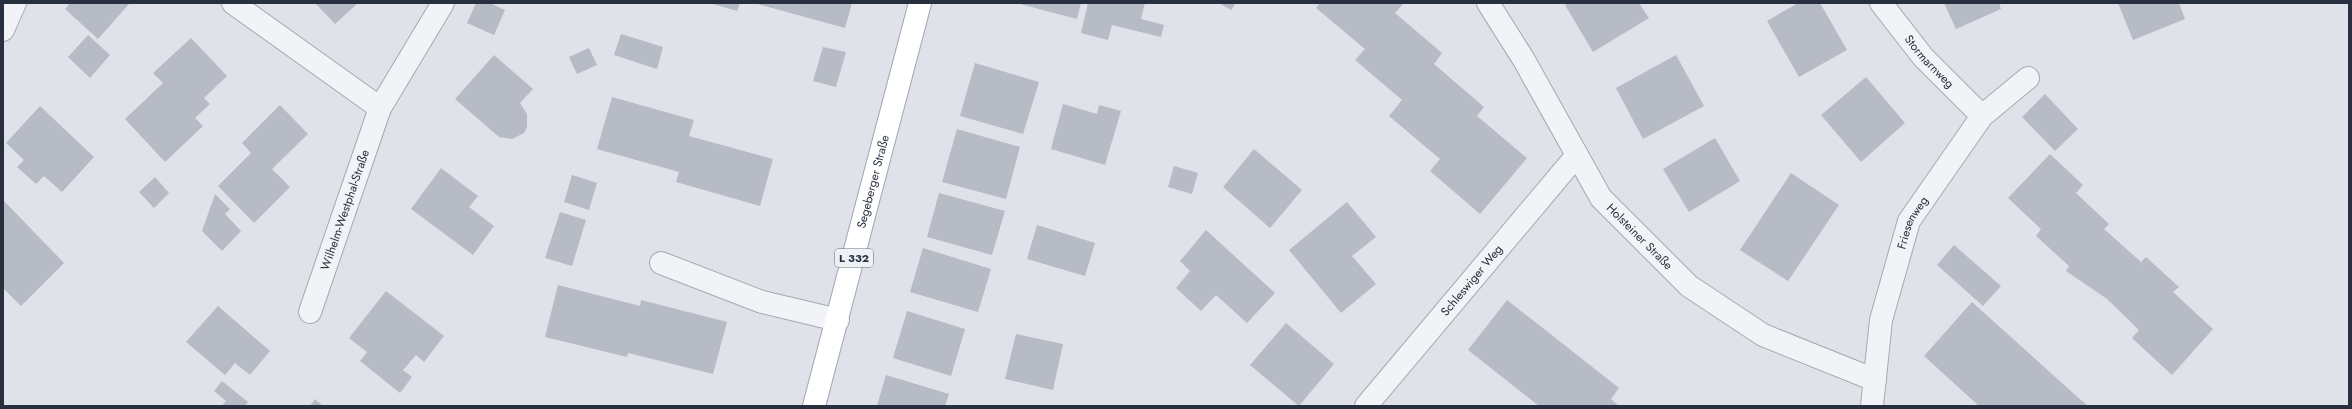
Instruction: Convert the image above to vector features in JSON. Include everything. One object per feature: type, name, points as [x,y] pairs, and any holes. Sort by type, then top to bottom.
[{"type":"main road","name":"Segeberger Straße","points":[[814,406],[838,320],[920,3]]},
{"type":"street","points":[[3,30],[15,3]]},
{"type":"street","points":[[234,3],[380,108]]},
{"type":"street","name":"Wilhelm-Westphal-Straße","points":[[310,312],[380,108],[443,3]]},
{"type":"street","name":"Holsteiner Straße","points":[[1488,3],[1524,60],[1602,198],[1689,286],[1763,335],[1875,380]]},
{"type":"street","name":"Stormarnweg","points":[[1881,3],[1924,57],[1982,116]]},
{"type":"street","name":"Friesenweg","points":[[1872,406],[1881,320],[1909,221],[1982,116],[2028,78]]},
{"type":"street","name":"Schleswiger Weg","points":[[1366,406],[1577,154]]},
{"type":"street","points":[[661,263],[762,302],[838,320]]},
{"type":"building","points":[[70,3],[130,3],[98,39],[65,9]]},
{"type":"building","points":[[315,3],[358,3],[335,24]]},
{"type":"building","points":[[476,3],[490,3],[505,10],[494,35],[467,23]]},
{"type":"building","points":[[710,3],[740,3],[737,11]]},
{"type":"building","points":[[754,3],[852,3],[845,28]]},
{"type":"building","points":[[1016,3],[1081,3],[1077,19]]},
{"type":"building","points":[[1088,3],[1145,3],[1141,19],[1164,25],[1161,37],[1112,25],[1108,40],[1081,33]]},
{"type":"building","points":[[1219,3],[1236,3],[1231,10]]},
{"type":"building","points":[[1320,3],[1404,3],[1395,13],[1442,53],[1434,64],[1484,107],[1477,116],[1527,158],[1480,214],[1430,171],[1440,159],[1389,116],[1402,100],[1355,60],[1365,49],[1316,8]]},
{"type":"building","points":[[1568,3],[1639,3],[1649,18],[1593,52],[1565,5]]},
{"type":"building","points":[[1798,3],[1820,3],[1847,50],[1799,77],[1767,21]]},
{"type":"building","points":[[1944,3],[1999,3],[2001,9],[1956,29]]},
{"type":"building","points":[[2118,3],[2179,3],[2185,19],[2133,40]]},
{"type":"building","points":[[621,34],[663,47],[657,69],[614,55]]},
{"type":"building","points":[[88,35],[110,55],[90,78],[68,57]]},
{"type":"building","points":[[191,38],[227,76],[204,98],[210,104],[195,118],[203,126],[165,162],[125,119],[163,83],[153,73]]},
{"type":"building","points":[[823,47],[846,52],[836,87],[813,81]]},
{"type":"building","points":[[589,48],[597,65],[577,74],[569,57]]},
{"type":"building","points":[[494,55],[533,89],[520,103],[527,114],[527,127],[524,133],[512,139],[499,137],[455,99]]},
{"type":"building","points":[[1676,55],[1704,106],[1643,139],[1616,88]]},
{"type":"building","points":[[975,63],[1039,82],[1023,134],[960,116]]},
{"type":"building","points":[[1866,77],[1905,123],[1861,162],[1821,115]]},
{"type":"building","points":[[2045,94],[2078,129],[2055,151],[2022,117]]},
{"type":"building","points":[[612,97],[694,120],[689,136],[773,159],[760,206],[676,182],[679,172],[597,149]]},
{"type":"building","points":[[1063,104],[1097,114],[1099,105],[1121,111],[1105,165],[1051,149]]},
{"type":"building","points":[[280,105],[308,134],[272,169],[290,187],[254,223],[218,186],[251,153],[242,143]]},
{"type":"building","points":[[40,106],[94,157],[62,192],[44,176],[36,184],[17,167],[24,160],[6,143]]},
{"type":"building","points":[[957,129],[1020,147],[1006,199],[942,182]]},
{"type":"building","points":[[1715,138],[1740,181],[1689,212],[1663,169]]},
{"type":"building","points":[[1254,149],[1302,190],[1270,228],[1223,187]]},
{"type":"building","points":[[2050,154],[2083,185],[2076,193],[2109,224],[2104,229],[2141,262],[2146,257],[2179,287],[2173,292],[2213,329],[2172,375],[2132,338],[2139,330],[2107,299],[2066,271],[2069,266],[2036,236],[2041,229],[2008,198]]},
{"type":"building","points":[[1174,166],[1198,173],[1192,194],[1168,187]]},
{"type":"building","points":[[441,168],[478,196],[469,207],[494,226],[473,255],[411,209]]},
{"type":"building","points":[[1791,173],[1839,205],[1788,281],[1740,250]]},
{"type":"building","points":[[572,175],[597,183],[589,210],[564,202]]},
{"type":"building","points":[[155,177],[169,193],[154,208],[139,192]]},
{"type":"building","points":[[939,193],[1005,211],[992,255],[927,237]]},
{"type":"building","points":[[215,194],[230,209],[225,214],[241,231],[222,251],[202,231]]},
{"type":"building","points":[[3,200],[64,263],[21,306],[3,288]]},
{"type":"building","points":[[1347,202],[1376,237],[1352,256],[1376,284],[1341,313],[1289,250]]},
{"type":"building","points":[[560,212],[586,220],[572,266],[545,258]]},
{"type":"building","points":[[1037,225],[1095,243],[1085,276],[1027,259]]},
{"type":"building","points":[[1206,230],[1275,293],[1247,323],[1216,295],[1201,311],[1176,288],[1190,271],[1180,261]]},
{"type":"building","points":[[1954,245],[2001,286],[1983,306],[1937,265]]},
{"type":"building","points":[[923,248],[991,269],[978,312],[910,292]]},
{"type":"building","points":[[558,285],[640,306],[641,300],[727,322],[713,374],[628,353],[627,357],[545,337]]},
{"type":"building","points":[[386,291],[444,336],[424,362],[416,355],[403,370],[412,377],[400,393],[360,361],[367,352],[349,338]]},
{"type":"building","points":[[1507,300],[1619,388],[1611,399],[1619,406],[1539,406],[1468,350]]},
{"type":"building","points":[[1972,302],[2088,406],[1979,406],[1924,356]]},
{"type":"building","points":[[218,306],[270,351],[250,375],[235,363],[225,375],[186,342]]},
{"type":"building","points":[[907,311],[965,329],[951,376],[893,358]]},
{"type":"building","points":[[1286,323],[1334,364],[1299,406],[1250,365]]},
{"type":"building","points":[[1016,334],[1063,344],[1053,390],[1005,379]]},
{"type":"building","points":[[886,375],[949,394],[945,406],[877,406]]},
{"type":"building","points":[[222,381],[248,402],[245,406],[222,406],[226,401],[214,391]]},
{"type":"building","points":[[315,399],[323,406],[310,406]]}]
